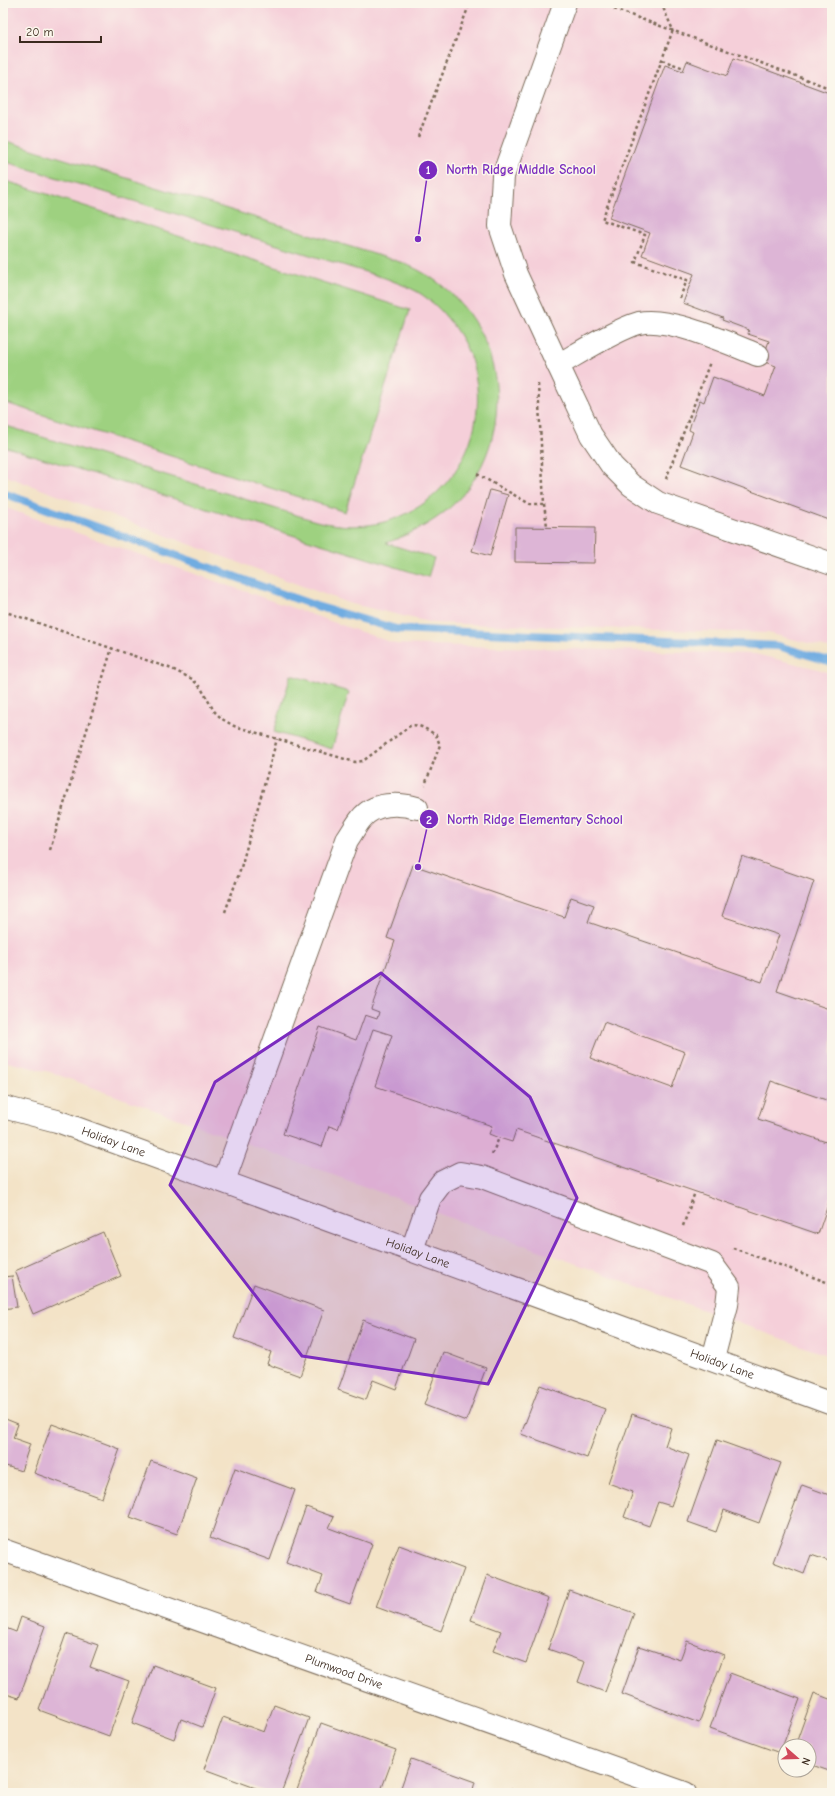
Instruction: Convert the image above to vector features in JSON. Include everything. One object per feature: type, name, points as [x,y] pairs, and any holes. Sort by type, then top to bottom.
[{"type":"street","points":[[565,3],[503,176],[500,226],[516,274],[591,435],[612,466],[631,485],[658,502],[832,564]]},
{"type":"street","points":[[558,365],[620,331],[640,323],[660,322],[710,337],[758,355]]},
{"type":"street","points":[[224,1181],[347,840],[362,817],[380,806],[403,804],[417,808]]},
{"type":"street","name":"Holiday Lane","points":[[3,1107],[56,1121],[224,1181],[713,1359],[832,1404]]},
{"type":"street","points":[[412,1250],[430,1198],[442,1182],[460,1173],[482,1177],[712,1264],[729,1287],[727,1305],[713,1359]]},
{"type":"street","name":"Plumwood Drive","points":[[3,1550],[685,1793]]},
{"type":"path","points":[[418,137],[470,3]]},
{"type":"path","points":[[627,3],[614,9],[832,88]]},
{"type":"path","points":[[645,235],[602,220],[673,30],[661,3]]},
{"type":"path","points":[[662,60],[684,68]]},
{"type":"path","points":[[647,232],[635,262],[687,280],[677,306]]},
{"type":"path","points":[[667,476],[689,422],[713,354],[710,337]]},
{"type":"path","points":[[547,526],[544,504],[538,383],[544,374],[558,365]]},
{"type":"path","points":[[477,474],[530,504],[544,504]]},
{"type":"path","points":[[3,611],[172,669],[192,679],[201,688],[214,711],[222,719],[234,726],[355,762],[359,762],[414,724],[436,735],[440,745],[417,808]]},
{"type":"path","points":[[50,850],[112,648]]},
{"type":"path","points":[[225,912],[240,871],[276,739]]},
{"type":"path","points":[[491,1158],[499,1138]]},
{"type":"path","points":[[682,1229],[695,1192]]},
{"type":"path","points":[[730,1247],[832,1284]]},
{"type":"highlighted area","points":[[381,973],[530,1097],[577,1198],[488,1384],[302,1356],[170,1185],[215,1082]]},
{"type":"shaded area","points":[[3,3],[832,3],[832,649],[768,633],[433,623],[348,603],[3,475]]},
{"type":"shaded area","points":[[3,507],[396,644],[755,654],[818,669],[832,674],[832,1357],[50,1072],[3,1061]]},
{"type":"green space","points":[[3,140],[400,262],[432,278],[458,301],[478,328],[491,358],[496,391],[495,424],[486,457],[468,488],[460,498],[431,522],[409,534],[386,543],[434,558],[428,577],[3,446],[3,425],[316,521],[334,525],[361,526],[388,521],[414,509],[437,493],[454,472],[468,448],[475,422],[477,395],[473,368],[463,341],[450,321],[439,309],[428,299],[408,287],[385,278],[3,161]]},
{"type":"green space","points":[[3,180],[410,310],[345,512],[3,402]]},
{"type":"green space","points":[[291,675],[349,692],[332,749],[274,732]]},
{"type":"building","points":[[734,58],[832,94],[832,521],[681,465],[693,432],[689,430],[691,423],[700,400],[704,402],[713,377],[765,396],[776,366],[762,361],[769,341],[748,334],[749,330],[722,320],[723,318],[683,303],[694,274],[642,255],[650,233],[609,218],[665,65],[683,71],[687,61],[727,76]]},
{"type":"building","points":[[490,490],[508,495],[490,556],[472,551]]},
{"type":"building","points":[[515,527],[595,528],[594,563],[515,562]]},
{"type":"building","points":[[742,856],[814,881],[777,991],[832,1010],[832,1102],[771,1081],[758,1119],[832,1144],[832,1193],[818,1234],[516,1130],[512,1142],[499,1138],[489,1134],[492,1126],[375,1086],[392,1035],[373,1029],[338,1129],[329,1126],[322,1147],[283,1134],[320,1027],[356,1040],[365,1015],[377,1019],[379,1012],[371,1009],[395,941],[387,938],[413,865],[564,917],[571,897],[594,905],[588,922],[762,982],[779,935],[722,916]],"holes":[[[604,1022],[685,1052],[672,1088],[590,1058]]]},
{"type":"building","points":[[103,1232],[121,1276],[33,1314],[15,1271]]},
{"type":"building","points":[[12,1276],[17,1307],[3,1309],[3,1277]]},
{"type":"building","points":[[254,1284],[324,1310],[300,1376],[267,1364],[271,1352],[234,1338]]},
{"type":"building","points":[[363,1320],[414,1339],[396,1389],[373,1380],[366,1400],[338,1390]]},
{"type":"building","points":[[443,1352],[486,1368],[466,1421],[424,1405]]},
{"type":"building","points":[[540,1385],[605,1409],[587,1458],[521,1434]]},
{"type":"building","points":[[632,1414],[671,1428],[665,1446],[689,1455],[671,1506],[658,1502],[649,1526],[624,1517],[633,1492],[608,1483]]},
{"type":"building","points":[[3,1418],[18,1424],[13,1438],[30,1444],[21,1471],[3,1465]]},
{"type":"building","points":[[52,1424],[120,1449],[102,1498],[34,1473]]},
{"type":"building","points":[[717,1440],[781,1463],[759,1523],[724,1510],[716,1532],[688,1522]]},
{"type":"building","points":[[151,1461],[197,1478],[177,1534],[130,1517]]},
{"type":"building","points":[[235,1468],[295,1490],[270,1560],[210,1538]]},
{"type":"building","points":[[802,1485],[832,1496],[832,1562],[811,1555],[804,1574],[773,1562]]},
{"type":"building","points":[[306,1507],[334,1517],[329,1528],[372,1544],[350,1604],[317,1592],[323,1576],[286,1562]]},
{"type":"building","points":[[399,1545],[464,1569],[441,1631],[376,1607]]},
{"type":"building","points":[[487,1575],[549,1598],[526,1663],[493,1651],[501,1631],[471,1620]]},
{"type":"building","points":[[569,1590],[634,1613],[605,1692],[578,1682],[585,1662],[548,1649]]},
{"type":"building","points":[[21,1617],[45,1626],[19,1698],[3,1693],[3,1627],[16,1632]]},
{"type":"building","points":[[66,1634],[98,1645],[90,1667],[129,1681],[109,1736],[39,1710]]},
{"type":"building","points":[[687,1641],[724,1655],[699,1723],[622,1694],[639,1646],[680,1660]]},
{"type":"building","points":[[153,1665],[216,1688],[202,1727],[181,1719],[174,1739],[132,1723]]},
{"type":"building","points":[[730,1673],[800,1699],[786,1738],[777,1738],[777,1752],[710,1728]]},
{"type":"building","points":[[814,1693],[832,1700],[832,1772],[817,1767],[817,1738],[798,1738]]},
{"type":"building","points":[[274,1705],[309,1718],[281,1793],[269,1793],[204,1769],[223,1717],[264,1732]]},
{"type":"building","points":[[321,1723],[396,1750],[380,1793],[296,1793]]},
{"type":"building","points":[[411,1759],[475,1782],[472,1793],[399,1793]]},
{"type":"building","points":[[511,1789],[522,1793],[509,1793]]},
{"type":"waterway","points":[[3,493],[316,606],[396,629],[778,646],[832,662]]},
{"type":"place","name":"North Ridge Middle School","points":[[418,239]]},
{"type":"place","name":"North Ridge Elementary School","points":[[418,867]]}]
